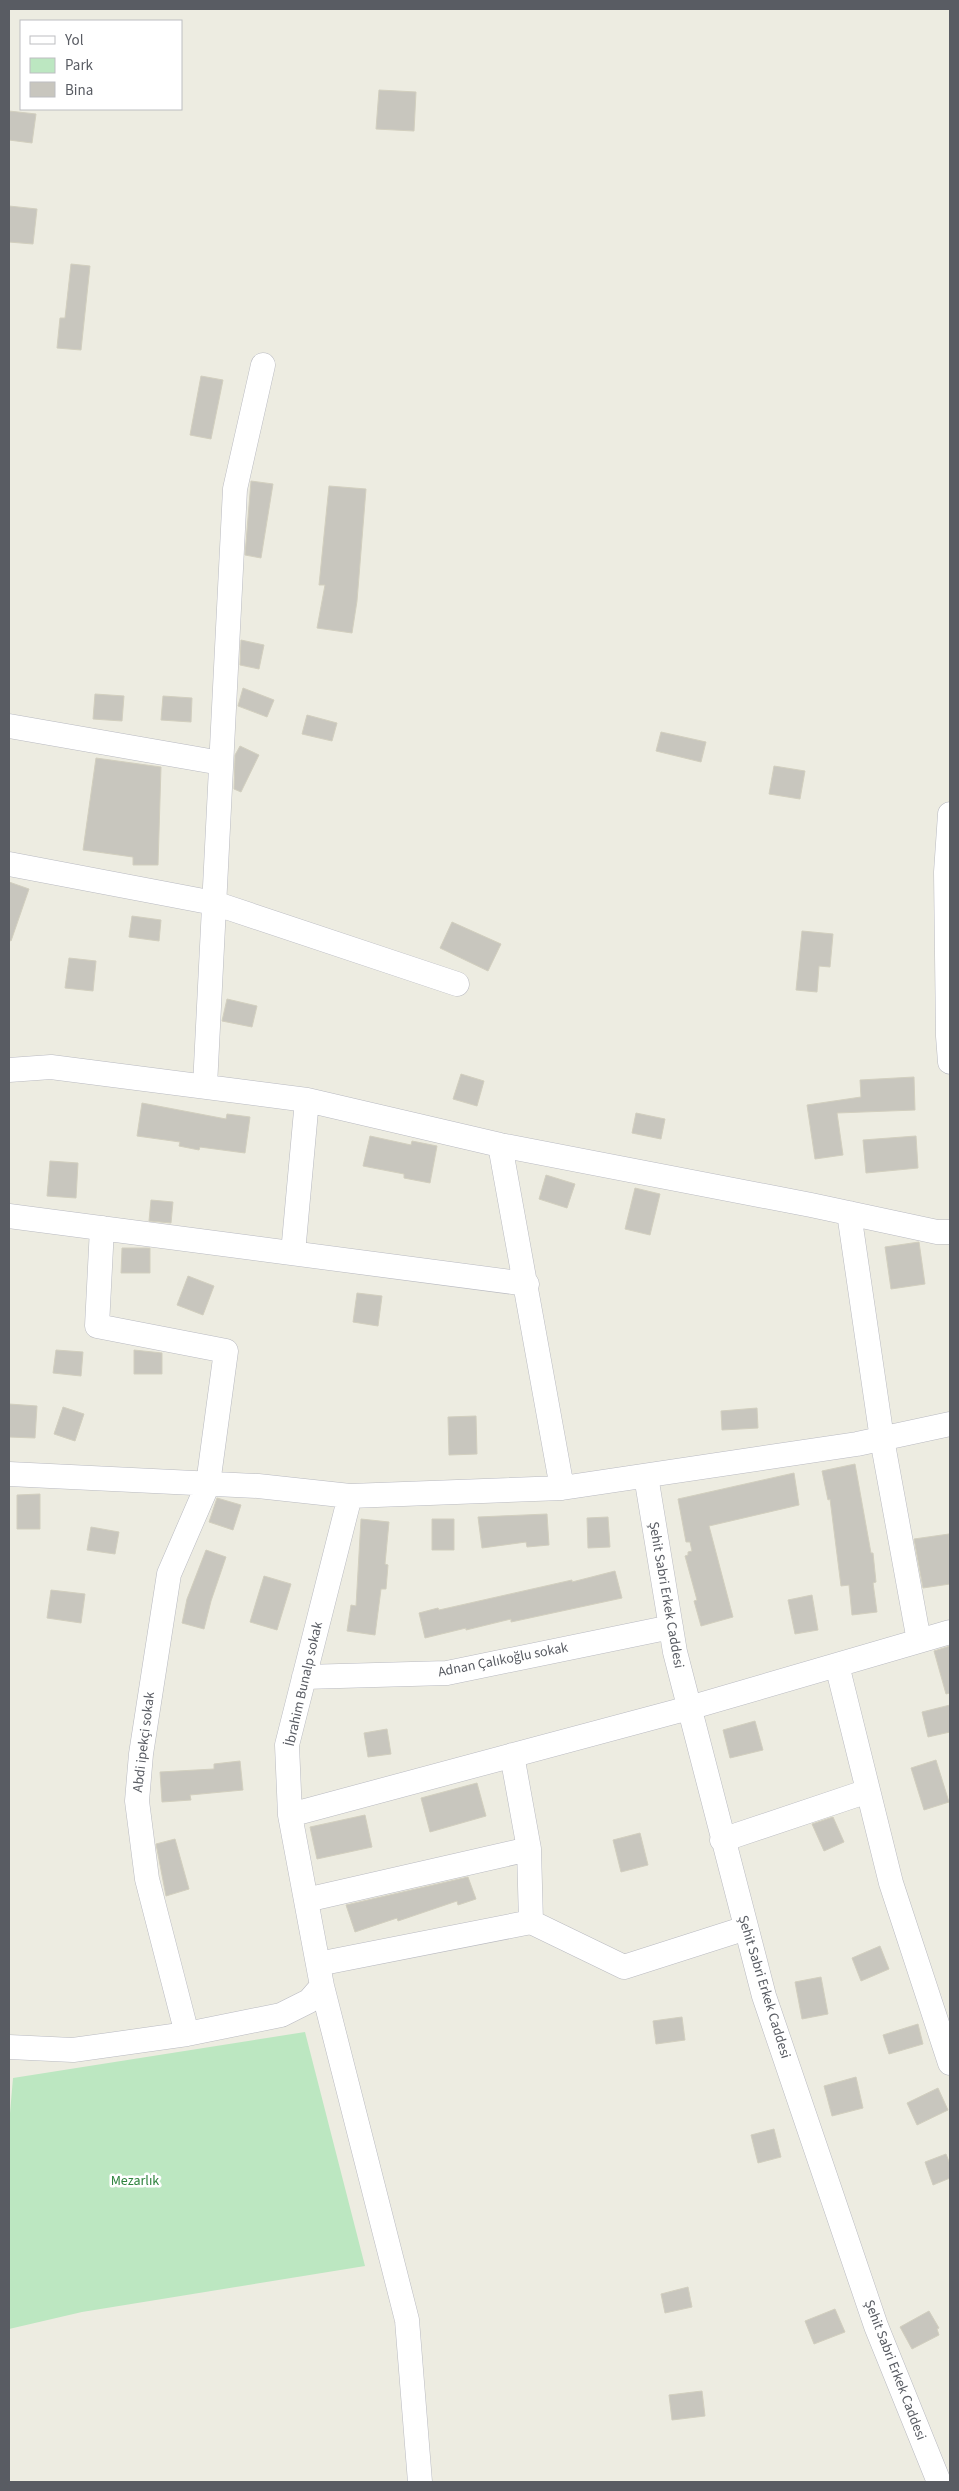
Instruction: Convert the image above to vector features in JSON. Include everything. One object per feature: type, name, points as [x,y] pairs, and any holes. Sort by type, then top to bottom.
[{"type":"street","points":[[205,1086],[235,489],[263,365]]},
{"type":"street","points":[[9,726],[221,762]]},
{"type":"street","points":[[950,814],[946,872],[950,1062]]},
{"type":"street","points":[[9,864],[214,903],[457,984]]},
{"type":"street","points":[[9,1070],[51,1067],[307,1100],[500,1145],[937,1232],[950,1232]]},
{"type":"street","points":[[293,1253],[307,1100]]},
{"type":"street","points":[[500,1145],[527,1284],[562,1488]]},
{"type":"street","points":[[849,1213],[882,1439],[920,1641]]},
{"type":"street","points":[[9,1216],[527,1284]]},
{"type":"street","name":"Abdi ipekçi sokak","points":[[102,1228],[97,1326],[226,1351],[208,1484],[169,1574],[141,1754],[136,1800],[148,1879],[187,2034]]},
{"type":"street","points":[[9,1474],[258,1486],[350,1496],[562,1488],[882,1439],[950,1424]]},
{"type":"street","name":"Şehit Sabri Erkek Caddesi","points":[[646,1476],[671,1627],[689,1708],[764,1996],[876,2326],[939,2482]]},
{"type":"street","name":"İbrahim Bunalp sokak","points":[[350,1496],[287,1745],[290,1814],[320,1975],[407,2320],[420,2482]]},
{"type":"street","name":"Adnan Çalıkoğlu sokak","points":[[304,1678],[447,1673],[671,1627]]},
{"type":"street","points":[[290,1814],[689,1708],[950,1632]]},
{"type":"street","points":[[837,1665],[891,1883],[950,2064]]},
{"type":"street","points":[[512,1755],[529,1849],[531,1922]]},
{"type":"street","points":[[722,1840],[868,1791]]},
{"type":"street","points":[[306,1900],[529,1849]]},
{"type":"street","points":[[9,2046],[73,2050],[187,2034],[281,2015],[309,2001],[320,1975],[531,1922],[624,1967],[746,1928]]},
{"type":"green space","name":"Mezarlık","points":[[305,2032],[365,2266],[82,2312],[9,2329],[9,2125],[13,2078]]},
{"type":"building","points":[[379,90],[416,92],[414,131],[376,129]]},
{"type":"building","points":[[9,111],[36,114],[32,143],[9,140]]},
{"type":"building","points":[[9,206],[37,209],[33,244],[9,242]]},
{"type":"building","points":[[71,264],[90,266],[81,350],[57,348],[60,318],[65,318]]},
{"type":"building","points":[[201,376],[223,380],[211,439],[190,435]]},
{"type":"building","points":[[251,481],[273,484],[261,558],[245,555]]},
{"type":"building","points":[[329,486],[366,489],[357,601],[352,633],[317,628],[325,585],[319,585]]},
{"type":"building","points":[[241,640],[264,645],[259,669],[240,665]]},
{"type":"building","points":[[243,688],[274,700],[267,717],[238,706]]},
{"type":"building","points":[[95,694],[124,696],[122,721],[93,719]]},
{"type":"building","points":[[163,696],[192,698],[191,722],[161,720]]},
{"type":"building","points":[[307,715],[337,723],[332,741],[302,734]]},
{"type":"building","points":[[661,732],[706,742],[701,762],[656,751]]},
{"type":"building","points":[[240,746],[259,755],[241,792],[234,789],[235,755]]},
{"type":"building","points":[[96,758],[161,767],[158,865],[133,865],[133,857],[83,850]]},
{"type":"building","points":[[774,766],[805,771],[800,799],[769,794]]},
{"type":"building","points":[[9,882],[29,889],[11,941],[9,940]]},
{"type":"building","points":[[132,916],[161,920],[159,941],[129,937]]},
{"type":"building","points":[[452,922],[501,944],[488,971],[440,948]]},
{"type":"building","points":[[802,931],[833,934],[830,967],[819,966],[817,992],[796,990]]},
{"type":"building","points":[[69,958],[96,961],[93,991],[65,988]]},
{"type":"building","points":[[227,999],[257,1006],[252,1027],[222,1021]]},
{"type":"building","points":[[461,1074],[484,1081],[477,1106],[453,1099]]},
{"type":"building","points":[[914,1077],[915,1110],[837,1113],[843,1155],[815,1159],[807,1105],[861,1097],[860,1080]]},
{"type":"building","points":[[142,1103],[226,1119],[227,1114],[250,1117],[245,1153],[200,1147],[199,1150],[179,1146],[180,1142],[137,1136]]},
{"type":"building","points":[[636,1113],[665,1119],[661,1139],[632,1133]]},
{"type":"building","points":[[370,1136],[411,1145],[412,1141],[437,1146],[430,1183],[404,1178],[404,1174],[363,1166]]},
{"type":"building","points":[[916,1136],[918,1168],[866,1173],[863,1140]]},
{"type":"building","points":[[50,1161],[78,1163],[76,1198],[47,1196]]},
{"type":"building","points":[[546,1175],[575,1184],[567,1208],[539,1199]]},
{"type":"building","points":[[635,1188],[660,1194],[650,1235],[625,1229]]},
{"type":"building","points":[[151,1200],[173,1202],[171,1223],[149,1221]]},
{"type":"building","points":[[919,1242],[925,1284],[891,1289],[885,1247]]},
{"type":"building","points":[[122,1248],[150,1248],[150,1273],[121,1273]]},
{"type":"building","points":[[188,1276],[214,1286],[203,1315],[177,1305]]},
{"type":"building","points":[[357,1293],[382,1296],[378,1326],[353,1322]]},
{"type":"building","points":[[56,1350],[83,1352],[81,1376],[53,1373]]},
{"type":"building","points":[[134,1350],[162,1353],[162,1374],[134,1374]]},
{"type":"building","points":[[9,1404],[37,1406],[35,1438],[9,1437]]},
{"type":"building","points":[[63,1407],[84,1414],[75,1441],[54,1434]]},
{"type":"building","points":[[757,1408],[758,1428],[722,1430],[721,1411]]},
{"type":"building","points":[[476,1416],[477,1454],[449,1455],[448,1417]]},
{"type":"building","points":[[855,1464],[871,1553],[873,1553],[876,1582],[873,1583],[877,1612],[852,1615],[849,1585],[841,1586],[830,1499],[828,1500],[822,1471]]},
{"type":"building","points":[[794,1473],[799,1505],[709,1526],[733,1617],[701,1626],[694,1601],[697,1600],[685,1556],[688,1555],[688,1552],[692,1551],[690,1542],[686,1542],[678,1499]]},
{"type":"building","points":[[40,1494],[40,1529],[17,1529],[17,1495]]},
{"type":"building","points":[[217,1498],[241,1505],[233,1530],[209,1522]]},
{"type":"building","points":[[547,1514],[549,1545],[527,1547],[526,1542],[482,1548],[478,1517]]},
{"type":"building","points":[[608,1517],[610,1547],[588,1548],[587,1518]]},
{"type":"building","points":[[361,1519],[389,1522],[385,1564],[388,1565],[386,1589],[381,1589],[375,1635],[347,1631],[351,1605],[356,1606]]},
{"type":"building","points":[[432,1519],[454,1519],[454,1550],[432,1550]]},
{"type":"building","points":[[91,1527],[119,1532],[115,1554],[87,1550]]},
{"type":"building","points":[[949,1534],[950,1584],[923,1588],[914,1539]]},
{"type":"building","points":[[206,1550],[226,1557],[204,1629],[182,1623],[187,1599]]},
{"type":"building","points":[[615,1571],[622,1598],[511,1622],[511,1619],[466,1630],[466,1628],[425,1638],[419,1613],[572,1580],[572,1582]]},
{"type":"building","points":[[264,1576],[291,1584],[277,1630],[250,1622]]},
{"type":"building","points":[[51,1590],[85,1594],[81,1623],[47,1618]]},
{"type":"building","points":[[812,1595],[818,1630],[795,1634],[788,1600]]},
{"type":"building","points":[[950,1646],[950,1693],[946,1694],[934,1651]]},
{"type":"building","points":[[950,1705],[950,1732],[928,1737],[922,1712]]},
{"type":"building","points":[[755,1721],[763,1750],[730,1758],[723,1730]]},
{"type":"building","points":[[387,1729],[391,1754],[368,1757],[364,1733]]},
{"type":"building","points":[[936,1760],[949,1802],[924,1810],[911,1768]]},
{"type":"building","points":[[240,1761],[243,1790],[190,1795],[191,1800],[162,1802],[160,1772],[214,1769],[214,1764]]},
{"type":"building","points":[[477,1783],[486,1816],[430,1832],[421,1798]]},
{"type":"building","points":[[365,1815],[372,1847],[317,1859],[310,1827]]},
{"type":"building","points":[[833,1817],[844,1842],[824,1851],[812,1824]]},
{"type":"building","points":[[640,1833],[648,1865],[621,1872],[613,1840]]},
{"type":"building","points":[[175,1839],[189,1889],[166,1896],[156,1844]]},
{"type":"building","points":[[468,1877],[476,1899],[458,1905],[457,1901],[398,1921],[397,1918],[355,1932],[346,1905]]},
{"type":"building","points":[[880,1946],[889,1969],[861,1981],[852,1958]]},
{"type":"building","points":[[821,1977],[828,2014],[802,2019],[795,1982]]},
{"type":"building","points":[[682,2017],[685,2040],[656,2044],[653,2021]]},
{"type":"building","points":[[918,2024],[923,2044],[889,2054],[883,2035]]},
{"type":"building","points":[[856,2077],[863,2108],[832,2116],[824,2086]]},
{"type":"building","points":[[938,2088],[948,2110],[917,2125],[907,2103]]},
{"type":"building","points":[[774,2129],[781,2157],[758,2163],[751,2135]]},
{"type":"building","points":[[946,2154],[950,2164],[950,2178],[933,2185],[925,2162]]},
{"type":"building","points":[[688,2287],[692,2307],[665,2313],[661,2294]]},
{"type":"building","points":[[835,2309],[845,2332],[814,2344],[805,2321]]},
{"type":"building","points":[[929,2311],[939,2328],[937,2329],[939,2335],[912,2349],[900,2327]]},
{"type":"building","points":[[702,2391],[705,2416],[672,2420],[669,2395]]}]
